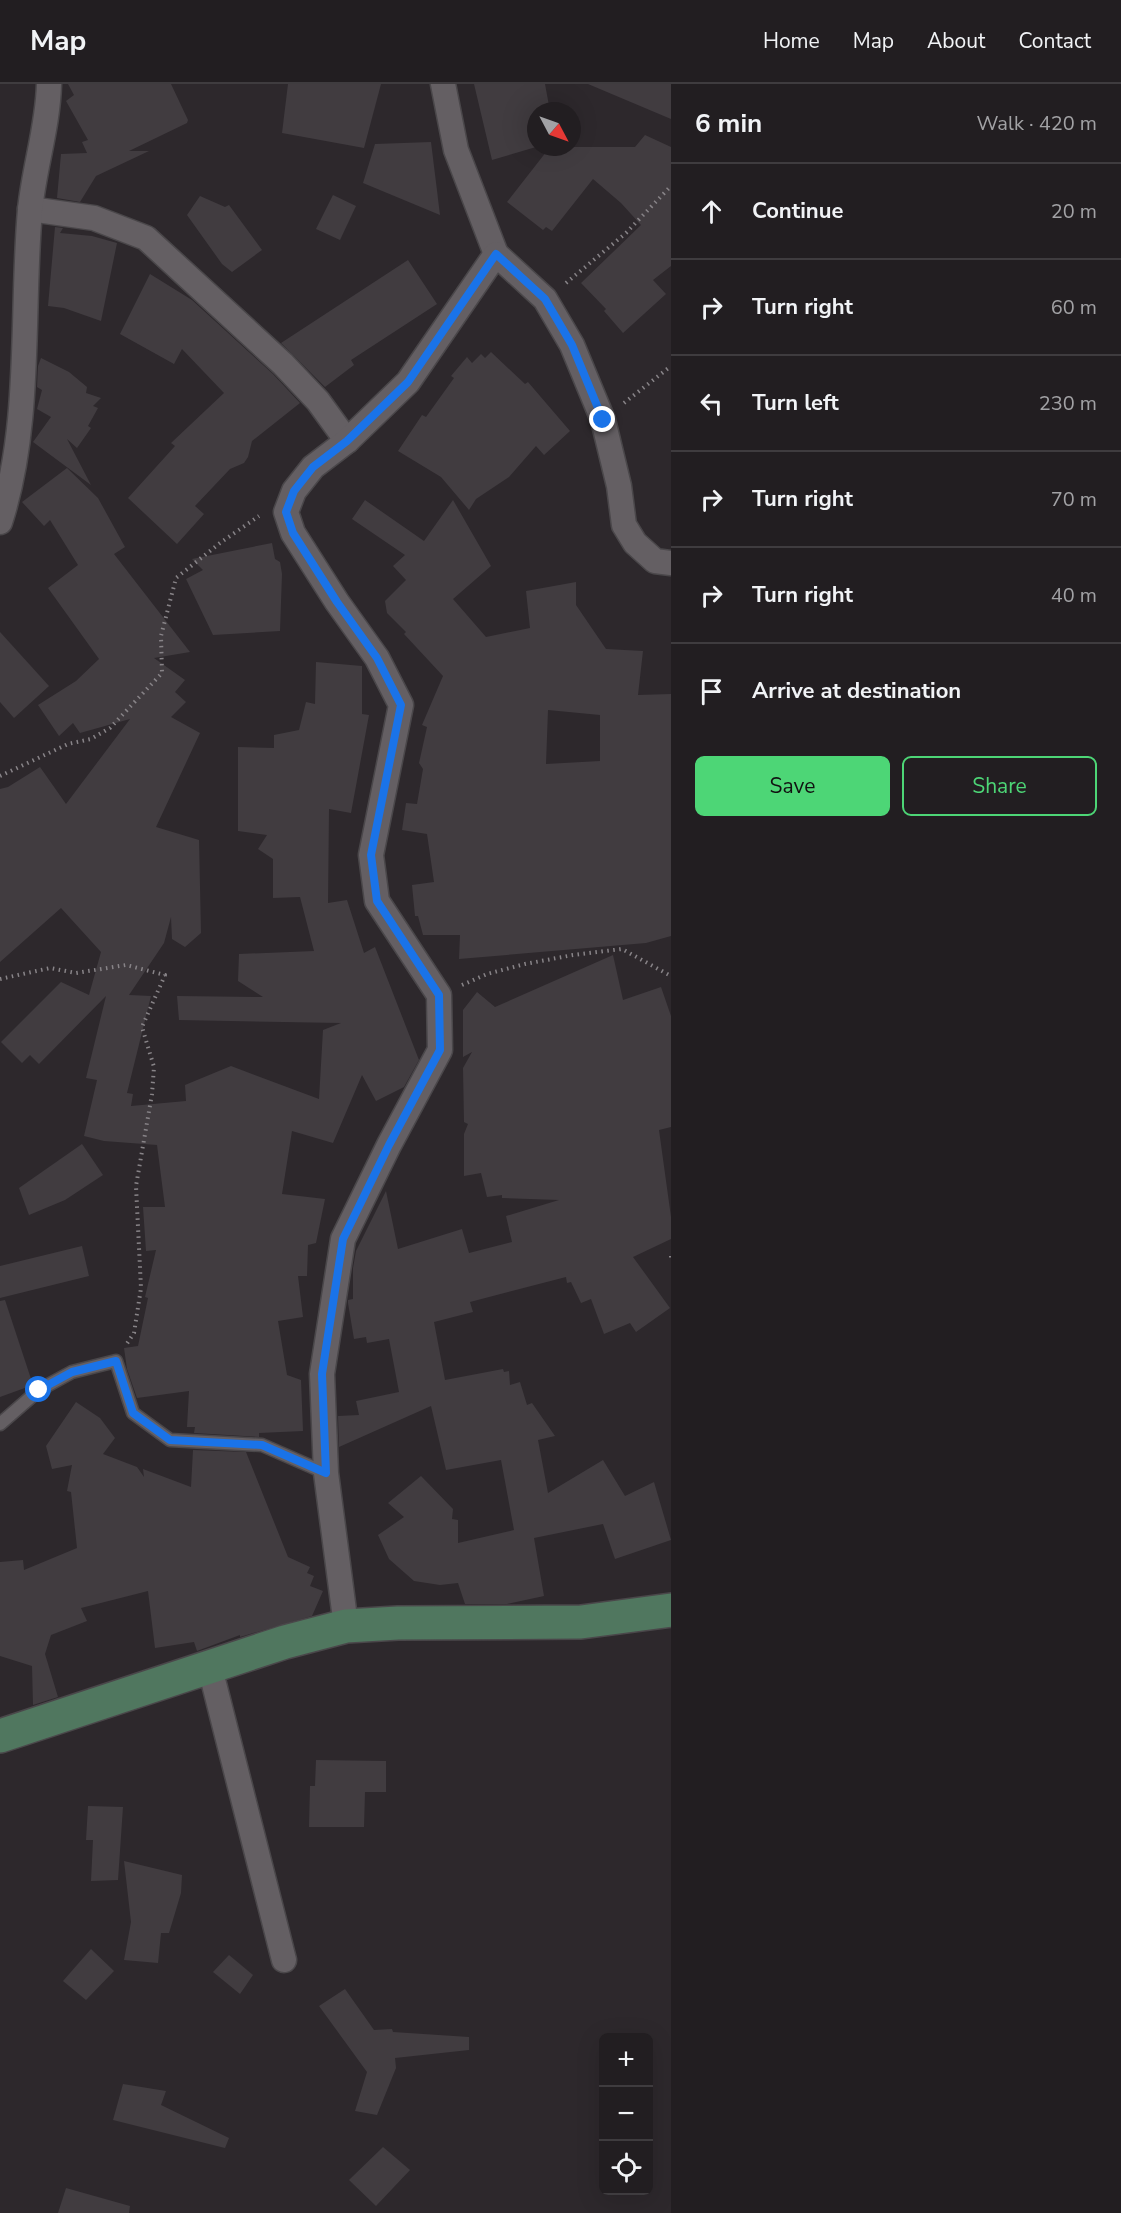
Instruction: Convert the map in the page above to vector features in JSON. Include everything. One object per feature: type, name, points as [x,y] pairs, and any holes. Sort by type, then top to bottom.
[{"type":"street","points":[[0,522],[14,458],[24,375],[30,208],[48,104],[49,84]]},
{"type":"street","points":[[443,84],[456,150],[496,254],[545,299],[572,345],[603,420],[619,486],[624,525],[635,543],[655,561],[671,563]]},
{"type":"street","points":[[30,208],[94,218],[146,238],[283,364],[318,401],[347,441]]},
{"type":"street","points":[[346,1626],[326,1473],[322,1374],[343,1239],[389,1145],[440,1050],[439,995],[377,901],[375,890],[371,855],[401,705],[377,658],[337,602],[293,533],[286,512],[294,491],[313,467],[347,441],[408,382],[496,254]]},
{"type":"street","points":[[0,1736],[285,1642],[346,1626],[398,1623],[581,1622],[671,1610]]},
{"type":"street","points":[[210,1668],[284,1960]]},
{"type":"lane","points":[[0,1424],[39,1390],[72,1372],[116,1361],[133,1413],[170,1440],[262,1445],[326,1473]]},
{"type":"path","points":[[545,299],[626,233],[671,186]]},
{"type":"path","points":[[603,420],[671,366]]},
{"type":"path","points":[[0,776],[68,744],[91,739],[110,728],[162,673],[161,636],[176,578],[220,543],[260,516],[286,512]]},
{"type":"path","points":[[439,995],[487,974],[525,963],[622,950],[671,976]]},
{"type":"path","points":[[0,979],[50,968],[76,974],[126,965],[165,975],[142,1027],[154,1067],[146,1133],[136,1186],[141,1288],[134,1332],[116,1361]]},
{"type":"building","points":[[68,84],[171,84],[188,120],[187,123],[129,151],[149,151],[96,176],[80,202],[57,198],[61,154],[87,153],[82,142],[88,140],[66,101],[74,95]]},
{"type":"building","points":[[288,84],[381,84],[364,148],[282,133]]},
{"type":"building","points":[[474,84],[545,84],[548,102],[527,102],[527,150],[492,160]]},
{"type":"building","points":[[588,84],[671,84],[671,119]]},
{"type":"building","points":[[645,135],[671,147],[671,266],[653,280],[666,294],[623,333],[604,311],[606,309],[581,283],[641,225],[621,203],[593,179],[552,231],[546,227],[543,230],[507,202],[543,156],[581,156],[581,147],[635,147]]},
{"type":"building","points":[[431,142],[440,215],[363,183],[375,144]]},
{"type":"building","points":[[333,195],[356,206],[340,240],[316,229]]},
{"type":"building","points":[[200,196],[225,207],[229,205],[262,250],[232,272],[222,264],[187,215]]},
{"type":"building","points":[[55,227],[63,228],[60,233],[92,236],[117,243],[101,321],[64,308],[48,306]]},
{"type":"building","points":[[408,260],[437,304],[351,360],[354,365],[325,387],[281,343]]},
{"type":"building","points":[[150,274],[192,300],[273,374],[300,403],[252,441],[244,463],[230,469],[195,506],[204,514],[177,544],[128,498],[175,446],[171,443],[224,393],[182,349],[174,364],[120,334]]},
{"type":"building","points":[[491,352],[525,384],[528,382],[570,431],[544,455],[536,446],[509,477],[476,499],[469,510],[441,477],[398,451],[422,415],[426,417],[454,378],[451,376],[467,357],[472,363],[481,354],[485,358]]},
{"type":"building","points":[[41,358],[69,372],[87,387],[86,393],[101,398],[93,406],[98,408],[88,426],[91,428],[77,448],[67,439],[91,485],[33,442],[51,417],[37,409],[42,390],[37,387],[38,366]]},
{"type":"building","points":[[67,468],[98,498],[125,547],[114,554],[190,652],[154,658],[185,680],[175,692],[186,702],[171,717],[200,733],[156,827],[199,840],[201,933],[185,947],[172,939],[171,917],[164,943],[129,995],[151,996],[127,1093],[133,1094],[131,1106],[186,1101],[185,1085],[231,1066],[319,1099],[323,1030],[341,1023],[179,1020],[177,996],[263,997],[238,981],[239,954],[314,951],[300,897],[273,898],[273,859],[258,849],[267,835],[238,831],[238,747],[274,748],[274,735],[299,730],[306,702],[315,704],[316,662],[362,666],[362,714],[369,715],[351,813],[329,809],[328,903],[347,900],[364,953],[375,947],[419,1060],[404,1087],[376,1101],[362,1075],[333,1143],[292,1131],[282,1194],[325,1199],[316,1243],[308,1245],[307,1276],[298,1276],[303,1317],[278,1321],[287,1375],[301,1380],[303,1431],[259,1433],[259,1437],[194,1433],[195,1427],[187,1427],[189,1391],[137,1398],[127,1369],[124,1348],[138,1346],[148,1298],[145,1297],[156,1250],[146,1251],[143,1207],[165,1207],[157,1145],[104,1141],[84,1136],[97,1080],[86,1078],[106,996],[39,1064],[30,1055],[22,1063],[1,1042],[61,982],[89,995],[101,952],[61,908],[0,962],[0,789],[8,787],[40,767],[66,804],[130,719],[80,733],[73,723],[59,736],[38,705],[76,681],[99,659],[48,588],[78,565],[50,520],[44,526],[22,502]]},
{"type":"building","points":[[365,500],[424,541],[453,500],[491,566],[453,599],[486,637],[530,628],[526,591],[576,582],[576,605],[606,649],[643,651],[638,695],[671,694],[671,936],[646,943],[459,959],[460,935],[423,935],[418,916],[415,916],[412,885],[434,882],[427,834],[402,830],[406,803],[417,804],[423,769],[419,763],[427,727],[422,725],[443,676],[387,613],[385,601],[406,580],[393,566],[405,555],[352,519]],"holes":[[[548,710],[600,715],[600,761],[546,764]]]},
{"type":"building","points":[[272,543],[275,559],[280,562],[282,574],[280,631],[213,635],[186,579],[203,570],[192,559]]},
{"type":"building","points":[[0,632],[49,686],[14,718],[0,702]]},
{"type":"building","points":[[613,955],[623,1000],[661,987],[671,1016],[671,1127],[659,1130],[671,1217],[671,1239],[633,1257],[670,1308],[636,1332],[630,1323],[604,1334],[591,1299],[581,1303],[571,1282],[567,1283],[566,1277],[470,1302],[473,1312],[434,1322],[445,1380],[503,1369],[504,1372],[509,1371],[510,1385],[520,1382],[527,1405],[532,1403],[555,1436],[538,1440],[548,1493],[603,1460],[625,1496],[654,1482],[671,1540],[615,1559],[603,1524],[534,1538],[544,1596],[507,1604],[465,1604],[458,1583],[440,1585],[414,1581],[389,1559],[378,1535],[404,1517],[388,1503],[421,1476],[453,1509],[452,1519],[458,1520],[458,1543],[514,1530],[501,1460],[446,1470],[431,1406],[339,1447],[338,1416],[359,1415],[356,1401],[399,1392],[389,1339],[367,1343],[366,1337],[354,1339],[348,1300],[353,1299],[353,1268],[356,1251],[386,1191],[398,1249],[462,1229],[469,1253],[512,1242],[506,1216],[559,1200],[502,1198],[502,1195],[487,1197],[481,1173],[464,1176],[464,1134],[468,1124],[464,1122],[463,1068],[472,1052],[463,1057],[463,1010],[477,992],[495,1007]]},
{"type":"building","points":[[82,1144],[103,1175],[65,1200],[29,1215],[19,1188]]},
{"type":"building","points":[[82,1246],[89,1276],[0,1298],[0,1266]]},
{"type":"building","points":[[5,1300],[33,1385],[0,1397],[0,1301]]},
{"type":"building","points":[[76,1402],[100,1418],[115,1438],[103,1454],[137,1467],[144,1477],[143,1469],[191,1487],[193,1450],[246,1452],[288,1557],[310,1567],[307,1573],[314,1576],[310,1586],[323,1591],[312,1616],[240,1637],[240,1635],[197,1651],[194,1642],[155,1648],[148,1591],[81,1608],[87,1621],[51,1635],[45,1654],[58,1697],[33,1705],[32,1666],[0,1656],[0,1562],[23,1560],[24,1570],[77,1548],[71,1492],[67,1491],[72,1465],[52,1469],[46,1446]]},
{"type":"building","points":[[316,1760],[386,1761],[386,1792],[365,1792],[364,1827],[309,1827],[310,1786],[315,1786]]},
{"type":"building","points":[[88,1806],[123,1807],[118,1880],[91,1881],[93,1840],[86,1840]]},
{"type":"building","points":[[124,1861],[182,1875],[181,1893],[169,1933],[161,1933],[158,1963],[124,1960],[131,1922]]},
{"type":"building","points":[[91,1949],[114,1971],[86,2000],[63,1981]]},
{"type":"building","points":[[229,1955],[253,1975],[240,1994],[213,1972]]},
{"type":"building","points":[[345,1989],[374,2030],[392,2029],[393,2032],[469,2037],[469,2050],[395,2058],[396,2068],[377,2115],[355,2111],[367,2072],[319,2006]]},
{"type":"building","points":[[123,2084],[166,2091],[161,2105],[229,2138],[225,2148],[113,2120]]},
{"type":"building","points":[[383,2147],[410,2170],[376,2206],[349,2180]]},
{"type":"building","points":[[66,2188],[130,2206],[129,2213],[58,2213]]},
{"type":"route","points":[[39,1390],[72,1372],[116,1361],[133,1413],[170,1440],[262,1445],[326,1473],[322,1374],[343,1239],[389,1145],[440,1050],[439,995],[377,901],[371,855],[401,705],[377,658],[337,602],[293,533],[286,512],[294,491],[313,467],[347,441],[408,382],[496,254],[545,299],[572,345],[603,420]]}]
